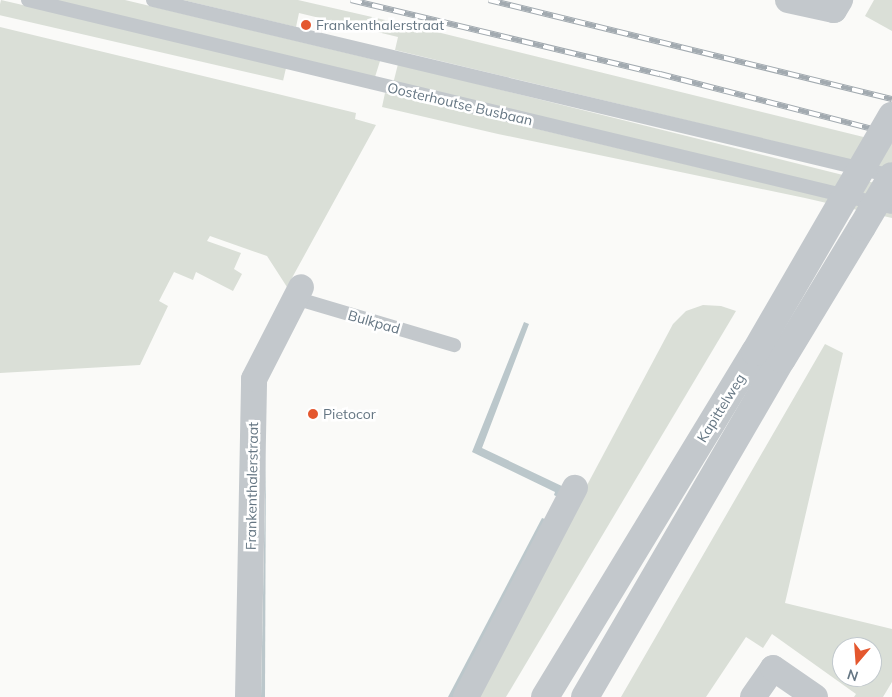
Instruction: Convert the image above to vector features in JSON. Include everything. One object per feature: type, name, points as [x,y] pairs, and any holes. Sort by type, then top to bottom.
[{"type":"street","points":[[788,0],[834,10],[840,0]]},
{"type":"street","name":"Kapittelweg","points":[[544,697],[755,352],[892,116]]},
{"type":"street","name":"Kapittelweg","points":[[585,697],[782,358],[892,176]]},
{"type":"street","name":"Frankenthalerstraat","points":[[248,697],[254,379],[298,293]]},
{"type":"street","points":[[466,697],[575,488]]},
{"type":"street","points":[[753,697],[773,668],[815,697]]},
{"type":"lane","name":"Oosterhoutse Busbaan","points":[[28,0],[892,207]]},
{"type":"lane","points":[[153,0],[892,176]]},
{"type":"lane","name":"Bulkpad","points":[[298,293],[454,345]]},
{"type":"shaded area","points":[[1,0],[286,66],[283,81],[0,15]]},
{"type":"shaded area","points":[[52,0],[125,0],[380,61],[375,77]]},
{"type":"shaded area","points":[[183,0],[298,0],[433,31],[892,144],[892,170],[395,50],[398,37],[299,13],[296,27]]},
{"type":"shaded area","points":[[874,0],[892,0],[892,31],[865,16]]},
{"type":"shaded area","points":[[0,27],[356,113],[355,119],[376,125],[287,287],[267,256],[210,236],[207,241],[241,253],[234,269],[242,274],[233,291],[196,272],[193,280],[174,272],[159,301],[168,306],[140,365],[0,373]]},
{"type":"shaded area","points":[[398,64],[891,187],[886,205],[393,82]]},
{"type":"shaded area","points":[[385,93],[892,213],[892,218],[498,134],[382,107]]},
{"type":"shaded area","points":[[703,305],[721,306],[736,311],[506,697],[474,697],[673,324],[686,311]]},
{"type":"shaded area","points":[[524,322],[529,324],[482,448],[566,488],[561,499],[554,495],[555,492],[472,452]]},
{"type":"shaded area","points":[[825,344],[843,353],[785,603],[892,629],[892,682],[883,697],[854,697],[856,694],[846,687],[882,687],[882,637],[832,637],[832,677],[772,634],[763,648],[746,637],[706,697],[621,697]]},
{"type":"shaded area","points":[[266,445],[265,697],[261,697]]},
{"type":"shaded area","points":[[542,518],[550,521],[456,697],[448,697]]},
{"type":"railway","points":[[351,0],[660,74],[892,134]]},
{"type":"railway","points":[[489,0],[892,99]]},
{"type":"place","name":"Frankenthalerstraat","points":[[306,25]]},
{"type":"place","name":"Pietocor","points":[[313,414]]}]
